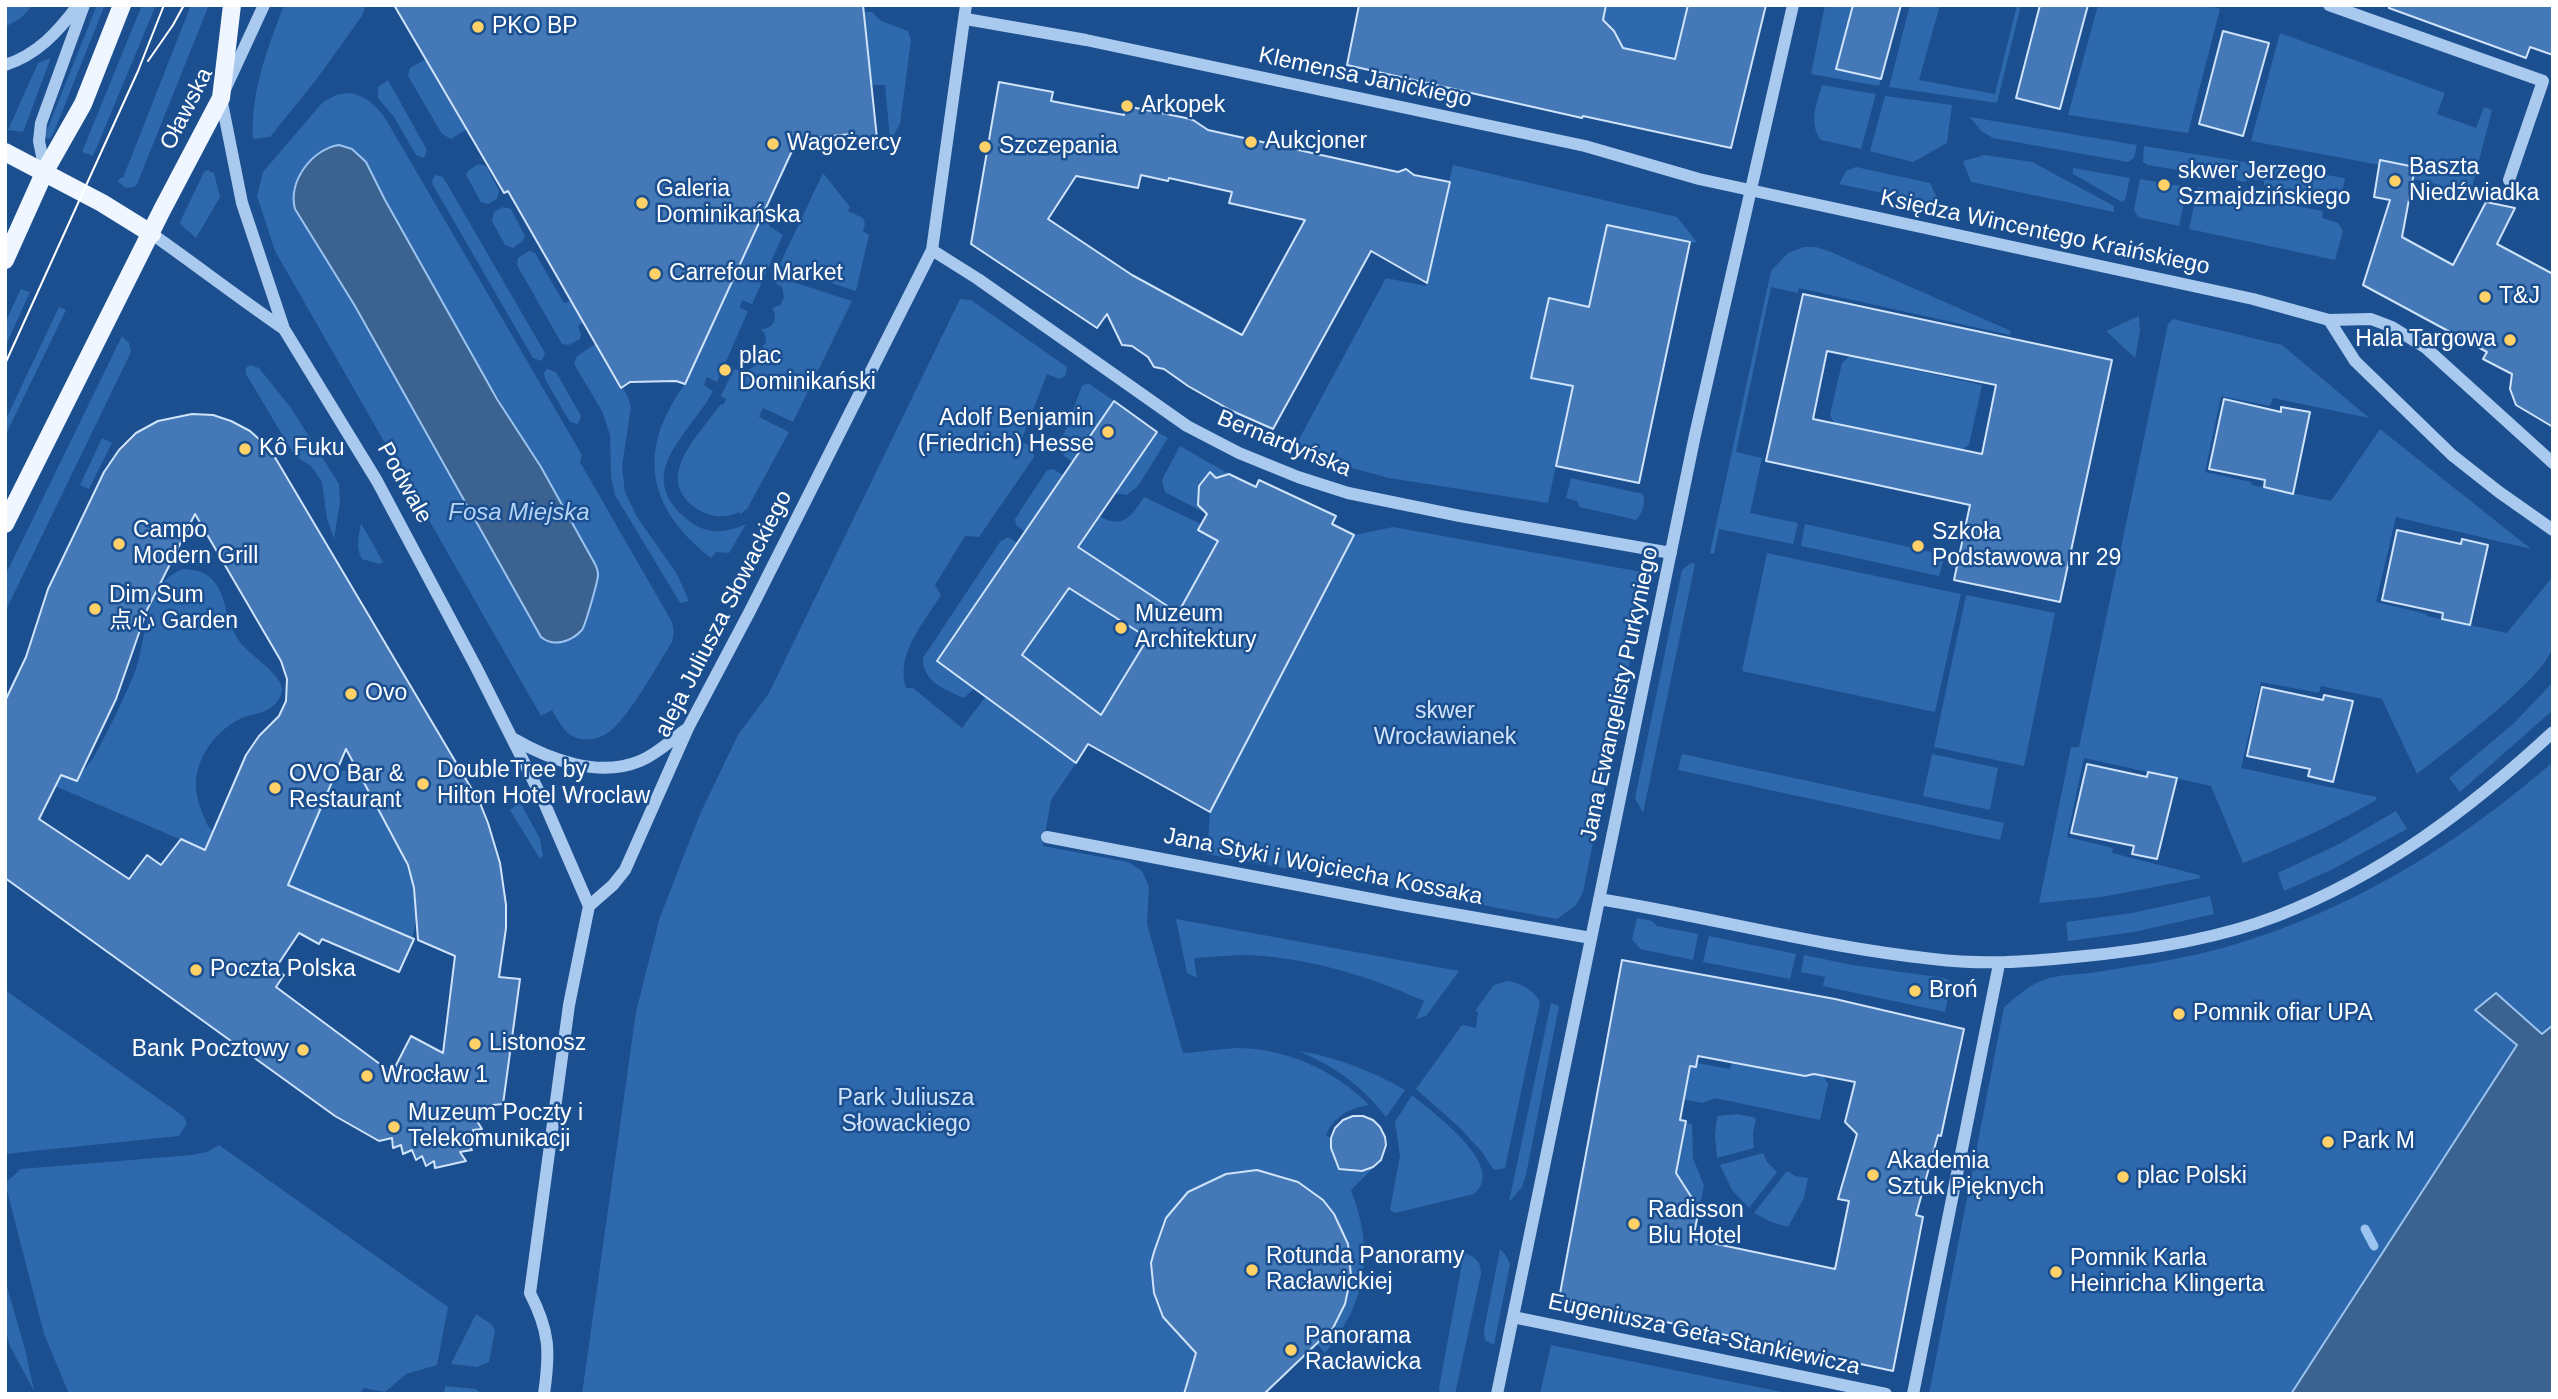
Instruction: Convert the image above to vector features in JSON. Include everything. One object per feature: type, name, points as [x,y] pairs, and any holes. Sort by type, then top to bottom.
[{"type":"main road","points":[[5,260],[45,171],[83,104],[122,5]]},
{"type":"main road","points":[[221,98],[232,5]]},
{"type":"main road","name":"Oławska","points":[[5,524],[221,98]]},
{"type":"main road","name":"Podwale","points":[[5,152],[45,171],[152,234]]},
{"type":"street","points":[[5,65],[37,50],[78,5]]},
{"type":"street","points":[[45,171],[39,141],[41,123],[84,5]]},
{"type":"street","name":"Oławska","points":[[221,98],[264,5]]},
{"type":"street","points":[[966,5],[966,19]]},
{"type":"street","name":"Jana Ewangelisty Purkyniego","points":[[1497,1394],[1695,435],[1793,5]]},
{"type":"street","points":[[2329,5],[2543,81],[2509,180]]},
{"type":"street","name":"Klemensa Janickiego","points":[[966,19],[1086,40],[1585,146],[1664,170],[1752,190]]},
{"type":"street","name":"aleja Juliusza Słowackiego","points":[[589,906],[613,885],[625,870],[688,728],[932,250],[966,19]]},
{"type":"street","name":"Podwale","points":[[221,98],[242,203],[284,329],[377,481],[514,739],[589,906]]},
{"type":"street","name":"Księdza Wincentego Kraińskiego","points":[[1752,190],[2253,299],[2329,320],[2371,318],[2392,327],[2426,348],[2553,463]]},
{"type":"street","name":"Podwale","points":[[152,234],[222,287],[284,329]]},
{"type":"street","name":"Bernardyńska","points":[[932,250],[978,279],[1187,426],[1239,453],[1297,477],[1348,493],[1460,516],[1671,553]]},
{"type":"street","points":[[2329,320],[2355,361],[2452,454],[2499,492],[2553,530]]},
{"type":"street","points":[[514,739],[538,753],[581,765],[607,768],[639,762],[655,754],[688,728]]},
{"type":"street","points":[[1599,899],[1874,952],[1932,959],[1999,964],[2142,951],[2276,916],[2351,881],[2445,824],[2553,732]]},
{"type":"street","name":"Jana Styki i Wojciecha Kossaka","points":[[1047,837],[1591,938]]},
{"type":"street","points":[[544,1394],[548,1346],[543,1318],[530,1293],[569,1005],[589,906]]},
{"type":"street","points":[[1913,1394],[1999,964]]},
{"type":"street","name":"Eugeniusza Geta-Stankiewicza","points":[[1513,1317],[1886,1394]]},
{"type":"green space","points":[[5,5],[33,5],[21,18],[5,27]]},
{"type":"green space","points":[[97,5],[105,5],[53,134],[47,139],[45,135]]},
{"type":"green space","points":[[142,5],[156,5],[93,156],[82,152]]},
{"type":"green space","points":[[191,5],[209,5],[137,184],[126,188],[118,182],[123,178]]},
{"type":"green space","points":[[284,5],[366,5],[362,16],[316,80],[270,137],[253,139],[257,87]]},
{"type":"green space","points":[[1606,5],[1688,5],[1675,59],[1618,47],[1614,31],[1602,22]]},
{"type":"green space","points":[[1825,5],[1853,5],[1836,68],[1881,79],[1879,86],[1811,74]]},
{"type":"green space","points":[[1910,5],[1940,5],[1919,80],[1995,94],[2017,5],[2021,5],[1997,103],[1889,87]]},
{"type":"green space","points":[[2098,5],[2207,5],[2220,9],[2188,133],[2068,115]]},
{"type":"green space","points":[[864,12],[872,12],[881,21],[908,31],[911,40],[900,124],[892,138],[885,85],[871,85]]},
{"type":"green space","points":[[2280,33],[2445,93],[2437,114],[2476,128],[2484,107],[2492,110],[2469,199],[2435,194],[2436,184],[2413,179],[2415,167],[2380,165],[2251,141]]},
{"type":"green space","points":[[51,58],[23,132],[8,130],[38,63]]},
{"type":"green space","points":[[426,59],[467,129],[451,139],[442,134],[408,76],[410,68]]},
{"type":"green space","points":[[388,80],[427,150],[424,158],[416,155],[394,117],[378,98],[378,87]]},
{"type":"green space","points":[[1822,85],[1876,94],[1861,149],[1821,140],[1814,120]]},
{"type":"green space","points":[[347,93],[364,98],[385,118],[582,455],[580,462],[672,622],[672,642],[651,677],[625,716],[600,737],[586,739],[572,736],[563,728],[552,710],[541,716],[275,251],[257,196],[263,172],[323,102]],"holes":[[[325,148],[366,162],[427,278],[595,564],[598,578],[586,623],[581,631],[567,640],[541,637],[355,306],[295,209],[297,182],[306,167]]]},
{"type":"green space","points":[[1885,96],[1952,105],[1947,143],[1913,162],[1870,151]]},
{"type":"green space","points":[[1970,117],[2137,145],[2134,158],[2128,162],[1993,138],[1981,131]]},
{"type":"green space","points":[[2144,146],[2345,178],[2342,193],[2329,190],[2327,196],[2264,185],[2264,181],[2247,178],[2246,182],[2148,165],[2143,162]]},
{"type":"green space","points":[[1985,155],[2032,162],[2114,206],[2114,212],[1971,182],[1963,161]]},
{"type":"green space","points":[[478,164],[486,166],[499,190],[497,199],[488,204],[481,202],[466,175]]},
{"type":"green space","points":[[1453,165],[1677,217],[1696,241],[1695,243],[1608,225],[1589,307],[1549,298],[1531,377],[1573,386],[1548,503],[1389,478],[1348,467],[1297,443],[1386,278],[1426,286]]},
{"type":"green space","points":[[1856,167],[1930,183],[1942,208],[1930,206],[1930,203],[1839,184],[1846,171]]},
{"type":"green space","points":[[2073,168],[2130,178],[2125,200],[2122,202],[2073,174]]},
{"type":"green space","points":[[207,170],[214,173],[220,197],[196,238],[180,224]]},
{"type":"green space","points":[[823,173],[850,207],[848,211],[863,218],[863,231],[869,235],[856,291],[779,266]]},
{"type":"green space","points":[[435,175],[443,177],[545,353],[542,361],[533,358],[433,185]]},
{"type":"green space","points":[[2140,179],[2187,187],[2179,226],[2138,217],[2134,210]]},
{"type":"green space","points":[[2198,187],[2323,211],[2322,218],[2338,223],[2343,231],[2335,260],[2189,229]]},
{"type":"green space","points":[[503,207],[511,209],[525,236],[523,241],[513,248],[505,245],[492,221],[494,212]]},
{"type":"green space","points":[[764,212],[772,221],[769,226],[783,235],[752,304],[742,300],[740,308],[748,311],[717,382],[707,377],[704,385],[713,391],[670,455],[665,471],[665,487],[672,504],[696,526],[717,531],[746,524],[729,553],[716,552],[711,558],[689,539],[662,499],[656,477],[655,455],[659,432],[669,409],[685,384]]},
{"type":"green space","points":[[1804,247],[1816,247],[1831,252],[2011,331],[2010,335],[1799,288],[1798,293],[1771,287],[1736,452],[1762,458],[1750,513],[1798,523],[1793,544],[1719,529],[1714,554],[1710,553],[1771,271],[1788,253]]},
{"type":"green space","points":[[529,251],[535,253],[564,303],[572,300],[585,322],[578,326],[580,339],[569,345],[562,344],[517,265],[518,258]]},
{"type":"green space","points":[[774,276],[852,301],[793,422],[763,408],[759,417],[789,432],[747,509],[740,514],[739,512],[728,516],[707,514],[684,497],[678,484],[679,470],[692,442],[721,404],[723,405],[726,399],[721,396],[734,369],[745,372],[755,366],[757,358],[754,352],[761,349],[766,342],[761,329],[774,323],[772,308],[780,305],[784,298],[782,287],[772,281]]},
{"type":"green space","points":[[21,289],[30,292],[5,347],[5,323]]},
{"type":"green space","name":"Park Juliusza Słowackiego","points":[[960,299],[971,300],[1067,367],[1065,376],[1060,379],[1047,374],[1021,441],[1032,447],[1034,457],[979,537],[965,536],[935,585],[941,595],[913,639],[904,663],[906,688],[913,688],[962,728],[986,696],[1076,763],[1051,800],[1043,846],[1128,862],[1142,871],[1149,887],[1147,924],[1183,1053],[1237,1048],[1291,1057],[1341,1081],[1369,1105],[1343,1114],[1326,1136],[1331,1138],[1338,1162],[1347,1170],[1363,1170],[1381,1160],[1351,1190],[1363,1234],[1363,1276],[1358,1295],[1350,1315],[1325,1353],[1316,1343],[1329,1332],[1341,1312],[1349,1286],[1350,1260],[1344,1234],[1317,1195],[1295,1180],[1268,1172],[1244,1171],[1216,1178],[1175,1207],[1162,1228],[1154,1252],[1158,1301],[1162,1313],[1176,1332],[1198,1351],[1184,1394],[582,1394],[636,1012],[660,917],[700,814],[738,735],[769,693]]},
{"type":"green space","points":[[59,307],[66,310],[5,436],[5,421]]},
{"type":"green space","points":[[2139,316],[2140,331],[2135,358],[2106,331]]},
{"type":"green space","points":[[2173,319],[2282,345],[2369,418],[2273,398],[2270,406],[2221,396],[2205,472],[2251,482],[2252,485],[2331,501],[2380,429],[2531,549],[2396,517],[2376,602],[2507,633],[2553,576],[2553,646],[2546,660],[2514,695],[2417,774],[2382,699],[2321,686],[2319,693],[2261,682],[2241,768],[2376,797],[2376,800],[2311,834],[2243,863],[2211,786],[2084,758],[2067,837],[2113,848],[2112,853],[2199,875],[2201,878],[2102,897],[2039,903],[2071,747],[2079,747],[2168,324]]},
{"type":"green space","points":[[122,336],[129,343],[131,352],[5,612],[5,576]]},
{"type":"green space","points":[[597,343],[631,407],[622,466],[625,492],[637,517],[677,574],[689,601],[680,603],[615,495],[611,477],[610,435],[602,411],[574,364],[577,356]]},
{"type":"green space","points":[[1850,356],[1982,385],[1969,445],[1960,451],[1834,424],[1830,415],[1842,363]]},
{"type":"green space","points":[[250,365],[259,368],[291,408],[339,484],[340,502],[334,539],[327,519],[322,482],[311,466],[295,456],[246,374],[246,368]]},
{"type":"green space","points":[[547,369],[556,372],[581,416],[578,424],[570,422],[545,379],[544,373]]},
{"type":"green space","points":[[1088,383],[1114,401],[1073,462],[1064,456],[1059,446],[1082,386]]},
{"type":"green space","points":[[1157,432],[1168,438],[1138,486],[1127,495],[1115,493]]},
{"type":"green space","points":[[102,438],[112,443],[89,489],[80,485]]},
{"type":"green space","points":[[1180,446],[1229,474],[1216,478],[1210,472],[1207,476],[1206,491],[1198,490],[1198,495],[1205,496],[1207,514],[1165,492],[1162,481]]},
{"type":"green space","points":[[1053,469],[1063,475],[1025,532],[1016,525],[1015,519],[1047,470]]},
{"type":"green space","points":[[1571,478],[1643,494],[1644,504],[1640,515],[1636,520],[1580,507],[1577,501],[1566,498]]},
{"type":"green space","points":[[1144,497],[1201,524],[1198,530],[1223,545],[1204,567],[1185,600],[1186,618],[1078,547],[1099,516],[1114,522],[1126,519]]},
{"type":"green space","points":[[361,523],[383,562],[380,564],[362,559],[360,555],[358,541]]},
{"type":"green space","points":[[1805,524],[1945,555],[1939,576],[1801,546]]},
{"type":"green space","name":"skwer Wrocławianek","points":[[1393,527],[1642,572],[1645,587],[1583,892],[1576,905],[1557,919],[1207,854],[1210,812],[1355,535]]},
{"type":"green space","points":[[1008,537],[1018,543],[975,688],[964,698],[936,684],[926,673],[923,658],[1000,542]]},
{"type":"green space","points":[[1767,553],[1961,594],[1935,712],[1742,671]]},
{"type":"green space","points":[[1691,563],[1695,564],[1643,813],[1635,798],[1682,570]]},
{"type":"green space","points":[[183,569],[198,571],[217,585],[233,631],[240,642],[271,671],[282,689],[279,699],[270,708],[242,718],[218,735],[201,760],[196,792],[203,815],[215,836],[217,855],[55,786],[61,775],[77,781],[95,755],[135,672],[149,613],[160,586]]},
{"type":"green space","points":[[1069,587],[1148,638],[1101,715],[1022,655]]},
{"type":"green space","points":[[1966,595],[2055,613],[2024,766],[1934,747]]},
{"type":"green space","points":[[2553,682],[2553,710],[2460,792],[2449,778],[2514,723]]},
{"type":"green space","points":[[1682,754],[2004,823],[2000,840],[1678,770]]},
{"type":"green space","points":[[1932,754],[1998,768],[1990,810],[1923,796]]},
{"type":"green space","points":[[2553,762],[2553,1025],[2543,1034],[2515,1043],[2518,1044],[2291,1394],[1929,1394],[2004,1007],[2028,988],[2049,978],[2210,951],[2315,915],[2358,895],[2440,848],[2479,821]]},
{"type":"green space","points":[[351,770],[360,775],[381,812],[410,875],[416,918],[412,938],[288,885],[334,778],[341,771]]},
{"type":"green space","points":[[520,802],[540,839],[543,856],[540,859],[510,810]]},
{"type":"green space","points":[[2396,811],[2407,829],[2331,870],[2284,891],[2278,873],[2341,843]]},
{"type":"green space","points":[[2210,896],[2214,914],[2134,932],[2068,941],[2066,922],[2132,913]]},
{"type":"green space","points":[[1637,918],[1652,921],[1657,926],[1698,934],[1693,960],[1640,949],[1632,939]]},
{"type":"green space","points":[[1176,919],[1459,971],[1426,1016],[1416,1019],[1424,1001],[1360,976],[1316,964],[1249,955],[1194,958],[1197,978],[1187,973]]},
{"type":"green space","points":[[1709,936],[1796,954],[1790,979],[1703,962]]},
{"type":"green space","points":[[1804,955],[1944,978],[1951,982],[1945,1012],[1823,986],[1825,977],[1801,972]]},
{"type":"green space","points":[[1508,981],[1527,988],[1540,1002],[1505,1168],[1497,1170],[1493,1169],[1482,1152],[1459,1127],[1416,1089],[1462,1025],[1476,1028],[1478,1012],[1475,1011],[1494,985]]},
{"type":"green space","points":[[5,990],[183,1116],[187,1123],[179,1136],[5,1154]]},
{"type":"green space","points":[[1551,1003],[1559,1006],[1526,1175],[1522,1187],[1509,1202]]},
{"type":"green space","points":[[1299,1051],[1354,1066],[1405,1090],[1386,1117],[1347,1078]]},
{"type":"green space","points":[[1732,1062],[1804,1076],[1807,1073],[1823,1076],[1828,1084],[1820,1120],[1715,1098],[1703,1103],[1664,1096],[1670,1063],[1696,1067],[1697,1063],[1730,1069]]},
{"type":"green space","points":[[1412,1095],[1464,1141],[1482,1169],[1482,1182],[1474,1194],[1395,1213],[1390,1210],[1400,1156],[1395,1122]]},
{"type":"green space","points":[[1738,1114],[1756,1118],[1754,1148],[1717,1158],[1717,1116]]},
{"type":"green space","points":[[1686,1123],[1692,1124],[1693,1158],[1704,1186],[1699,1209],[1676,1173]]},
{"type":"green space","points":[[219,1145],[448,1307],[437,1365],[406,1374],[385,1392],[363,1388],[361,1394],[69,1394],[44,1334],[5,1183],[21,1169],[192,1155],[207,1152]]},
{"type":"green space","points":[[1763,1153],[1767,1162],[1777,1172],[1749,1208],[1732,1190],[1720,1165]]},
{"type":"green space","points":[[1787,1171],[1795,1176],[1808,1178],[1804,1198],[1788,1227],[1754,1213]]},
{"type":"green space","points":[[1500,1249],[1510,1264],[1494,1345],[1485,1340],[1484,1330]]},
{"type":"green space","points":[[1464,1253],[1477,1260],[1481,1274],[1455,1394],[1440,1394],[1439,1388]]},
{"type":"green space","points":[[5,1280],[34,1391],[10,1346],[5,1329]]},
{"type":"green space","points":[[476,1314],[495,1330],[489,1362],[477,1367],[451,1364]]},
{"type":"green space","points":[[1551,1345],[1792,1394],[1540,1394]]},
{"type":"green space","points":[[445,1386],[476,1389],[482,1394],[444,1394]]},
{"type":"water","name":"Fosa Miejska","points":[[339,145],[352,149],[366,162],[497,399],[541,467],[595,564],[597,579],[586,621],[582,630],[568,640],[557,643],[541,637],[355,306],[295,209],[295,188],[304,168],[320,153]]},
{"type":"water","points":[[2496,993],[2542,1034],[2553,1025],[2553,1394],[2291,1394],[2517,1045],[2475,1010]]},
{"type":"building","name":"Galeria Dominikańska","points":[[394,5],[863,5],[878,148],[851,134],[797,140],[685,384],[676,381],[630,382],[621,388],[508,191],[504,193]]},
{"type":"building","points":[[1359,5],[1606,5],[1603,20],[1614,31],[1623,48],[1675,59],[1688,5],[1766,5],[1731,148],[1583,116],[1582,118],[1347,65]]},
{"type":"building","points":[[1853,5],[1901,5],[1881,79],[1836,69]]},
{"type":"building","points":[[2040,5],[2088,5],[2060,109],[2016,98]]},
{"type":"building","points":[[2389,5],[2553,5],[2553,55],[2530,47],[2526,58],[2389,8]]},
{"type":"building","points":[[2223,31],[2269,43],[2243,136],[2199,124]]},
{"type":"building","points":[[999,82],[1053,92],[1051,101],[1124,115],[1126,106],[1186,118],[1208,130],[1398,172],[1406,169],[1414,175],[1450,182],[1427,283],[1371,251],[1273,429],[1230,410],[1164,369],[1154,367],[1148,357],[1132,346],[1122,345],[1107,314],[1097,328],[971,244]],"holes":[[[1141,175],[1168,181],[1169,178],[1232,192],[1229,203],[1305,220],[1242,335],[1132,275],[1048,219],[1076,176],[1138,188]]]},
{"type":"building","points":[[2380,160],[2415,167],[2402,237],[2453,265],[2486,202],[2515,208],[2497,244],[2553,274],[2553,427],[2516,405],[2510,389],[2512,374],[2483,359],[2487,352],[2363,285],[2390,200],[2374,197]]},
{"type":"building","points":[[1607,225],[1690,242],[1639,483],[1556,466],[1573,386],[1531,378],[1549,298],[1589,307]]},
{"type":"building","points":[[1803,294],[2112,360],[2060,602],[1954,580],[1970,505],[1766,461]],"holes":[[[1827,351],[1996,385],[1982,454],[1813,419]]]},
{"type":"building","points":[[2224,399],[2281,412],[2281,407],[2310,412],[2293,494],[2264,487],[2265,480],[2209,469]]},
{"type":"building","points":[[1114,401],[1157,432],[1078,547],[1178,613],[1218,541],[1198,530],[1207,514],[1198,505],[1199,486],[1210,472],[1216,478],[1229,474],[1256,487],[1259,480],[1336,516],[1332,524],[1354,535],[1210,812],[1088,744],[1076,763],[937,661]],"holes":[[[1069,588],[1148,638],[1101,715],[1022,655]]]},
{"type":"building","name":"Ovo","points":[[192,414],[213,415],[250,431],[270,449],[480,803],[500,863],[506,905],[506,928],[499,977],[520,979],[503,1104],[493,1105],[494,1117],[477,1121],[482,1129],[473,1130],[477,1139],[467,1142],[472,1150],[460,1152],[466,1161],[435,1168],[434,1161],[426,1166],[422,1156],[416,1160],[412,1150],[403,1154],[401,1145],[393,1148],[392,1138],[379,1141],[335,1116],[5,878],[5,701],[26,657],[48,589],[104,472],[119,450],[136,433],[158,421]],"holes":[[[195,514],[281,661],[287,679],[286,701],[279,716],[259,736],[246,755],[205,850],[181,839],[161,865],[147,855],[129,879],[39,819],[61,775],[77,781],[116,699],[147,610]],[[346,749],[408,865],[414,888],[418,940],[455,956],[443,1053],[411,1036],[392,1073],[276,987],[284,975],[275,969],[299,933],[319,944],[322,939],[399,972],[414,939],[288,885]]]},
{"type":"building","points":[[2397,530],[2461,544],[2462,539],[2488,545],[2470,625],[2442,619],[2443,613],[2382,600]]},
{"type":"building","points":[[2262,687],[2323,700],[2324,695],[2353,701],[2333,782],[2308,776],[2310,769],[2247,756]]},
{"type":"building","points":[[2087,764],[2147,777],[2148,772],[2177,778],[2157,859],[2132,854],[2134,846],[2071,833]]},
{"type":"building","name":"Akademia Sztuk Pięknych","points":[[1622,960],[1835,999],[1964,1029],[1941,1136],[1938,1135],[1916,1215],[1923,1217],[1893,1371],[1559,1299]],"holes":[[[1698,1056],[1805,1076],[1814,1074],[1855,1082],[1845,1122],[1857,1134],[1838,1199],[1849,1201],[1835,1269],[1693,1239],[1699,1209],[1676,1173],[1686,1121],[1680,1120],[1690,1066],[1696,1067]]]},
{"type":"building","points":[[1353,1116],[1373,1120],[1385,1137],[1386,1145],[1381,1160],[1362,1171],[1339,1169],[1331,1148],[1335,1128],[1343,1120]]},
{"type":"building","name":"Rotunda Panoramy Racławickiej","points":[[1257,1170],[1298,1182],[1323,1200],[1334,1214],[1348,1244],[1351,1276],[1345,1304],[1333,1328],[1264,1394],[1184,1394],[1196,1353],[1163,1317],[1154,1293],[1151,1263],[1154,1252],[1166,1218],[1188,1192],[1226,1174]]},
{"type":"waterway","points":[[2365,1229],[2374,1246]]},
{"type":"tram line","points":[[5,364],[138,71],[164,5]]},
{"type":"tram line","points":[[148,61],[184,5]]},
{"type":"place","name":"PKO BP","points":[[478,27]]},
{"type":"place","name":"Arkopek","points":[[1127,106]]},
{"type":"place","name":"Aukcjoner","points":[[1251,142]]},
{"type":"place","name":"Wagożercy","points":[[773,144]]},
{"type":"place","name":"Szczepania","points":[[985,147]]},
{"type":"place","name":"Baszta Niedźwiadka","points":[[2395,181]]},
{"type":"place","name":"skwer Jerzego Szmajdzińskiego","points":[[2164,185]]},
{"type":"place","name":"Galeria Dominikańska","points":[[642,203]]},
{"type":"place","name":"Carrefour Market","points":[[655,274]]},
{"type":"place","name":"T&J","points":[[2485,297]]},
{"type":"place","name":"Hala Targowa","points":[[2510,340]]},
{"type":"place","name":"plac Dominikański","points":[[725,370]]},
{"type":"place","name":"Adolf Benjamin (Friedrich) Hesse","points":[[1108,432]]},
{"type":"place","name":"Kô Fuku","points":[[245,449]]},
{"type":"place","name":"Campo Modern Grill","points":[[119,544]]},
{"type":"place","name":"Szkoła Podstawowa nr 29","points":[[1918,546]]},
{"type":"place","name":"Dim Sum 点心 Garden","points":[[95,609]]},
{"type":"place","name":"Muzeum Architektury","points":[[1121,628]]},
{"type":"place","name":"Ovo","points":[[351,694]]},
{"type":"place","name":"DoubleTree by Hilton Hotel Wroclaw","points":[[423,784]]},
{"type":"place","name":"OVO Bar & Restaurant","points":[[275,788]]},
{"type":"place","name":"Poczta Polska","points":[[196,970]]},
{"type":"place","name":"Broń","points":[[1915,991]]},
{"type":"place","name":"Pomnik ofiar UPA","points":[[2179,1014]]},
{"type":"place","name":"Listonosz","points":[[475,1044]]},
{"type":"place","name":"Bank Pocztowy","points":[[303,1050]]},
{"type":"place","name":"Wrocław 1","points":[[367,1076]]},
{"type":"place","name":"Muzeum Poczty i Telekomunikacji","points":[[394,1127]]},
{"type":"place","name":"Park M","points":[[2328,1142]]},
{"type":"place","name":"Akademia Sztuk Pięknych","points":[[1873,1175]]},
{"type":"place","name":"plac Polski","points":[[2123,1177]]},
{"type":"place","name":"Radisson Blu Hotel","points":[[1634,1224]]},
{"type":"place","name":"Rotunda Panoramy Racławickiej","points":[[1252,1270]]},
{"type":"place","name":"Pomnik Karla Heinricha Klingerta","points":[[2056,1272]]},
{"type":"place","name":"Panorama Racławicka","points":[[1291,1350]]}]
